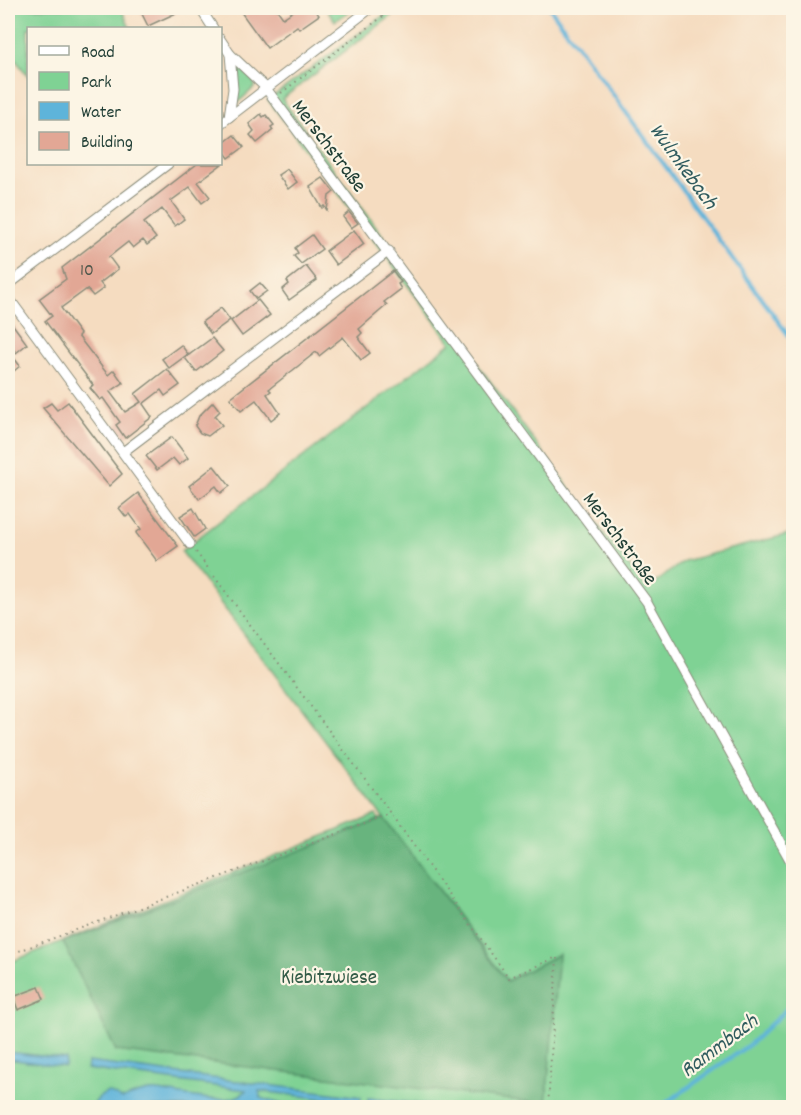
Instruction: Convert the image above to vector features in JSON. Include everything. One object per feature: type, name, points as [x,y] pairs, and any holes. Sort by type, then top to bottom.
[{"type":"street","points":[[200,8],[212,27]]},
{"type":"street","points":[[222,122],[371,8]]},
{"type":"street","points":[[222,42],[230,54],[233,89],[229,117]]},
{"type":"street","name":"Merschstraße","points":[[230,54],[266,87],[647,602],[794,867]]},
{"type":"street","points":[[8,285],[167,165]]},
{"type":"street","points":[[123,452],[389,251]]},
{"type":"street","points":[[8,297],[190,544]]},
{"type":"path","points":[[272,97],[285,91],[394,8]]},
{"type":"path","points":[[190,544],[391,814],[509,978],[557,957],[548,1107]]},
{"type":"path","points":[[8,955],[391,814]]},
{"type":"green space","points":[[8,8],[121,8],[130,27],[27,27],[27,75],[8,50]]},
{"type":"green space","points":[[326,8],[354,8],[335,21]]},
{"type":"green space","points":[[394,8],[402,8],[282,99],[572,492],[647,589],[684,561],[793,533],[793,1107],[8,1108],[8,963],[376,815],[502,990],[552,959],[507,981],[181,551],[451,343],[268,100]]},
{"type":"green space","points":[[240,66],[254,82],[255,87],[235,105],[236,69]]},
{"type":"green space","name":"Kiebitzwiese","points":[[384,818],[507,981],[559,954],[546,1104],[116,1051],[63,942]]},
{"type":"water","points":[[8,1052],[66,1059],[65,1067],[8,1059]]},
{"type":"water","points":[[88,1062],[361,1097],[360,1103],[259,1091],[261,1098],[291,1107],[92,1107],[99,1097],[108,1092],[122,1099],[153,1091],[217,1099],[239,1096],[246,1090],[87,1069]]},
{"type":"water","points":[[368,1098],[443,1107],[392,1108],[368,1104]]},
{"type":"building","points":[[139,8],[187,8],[148,26]]},
{"type":"building","points":[[238,8],[276,8],[283,18],[298,8],[313,8],[319,15],[299,29],[297,26],[267,48]]},
{"type":"building","points":[[261,114],[263,117],[266,115],[274,125],[271,127],[273,130],[257,143],[250,135],[254,131],[249,124]]},
{"type":"building","points":[[234,135],[244,147],[229,158],[222,149],[222,144]]},
{"type":"building","points":[[196,165],[221,165],[198,182],[210,197],[202,203],[190,187],[171,201],[184,219],[175,226],[162,209],[144,223],[156,238],[147,245],[143,240],[133,248],[128,242],[109,257],[118,269],[100,283],[104,288],[93,296],[87,289],[61,308],[80,334],[78,336],[108,375],[114,370],[123,383],[110,392],[125,412],[141,402],[135,394],[167,369],[180,385],[165,396],[161,390],[143,404],[152,417],[125,438],[116,425],[120,422],[103,398],[100,400],[90,388],[93,385],[45,321],[52,316],[39,299],[66,279],[62,268]]},
{"type":"building","points":[[287,169],[297,182],[288,189],[278,175]]},
{"type":"building","points":[[323,178],[334,192],[329,196],[327,210],[324,206],[322,208],[310,187]]},
{"type":"building","points":[[349,212],[358,223],[351,228],[343,217]]},
{"type":"building","points":[[354,230],[364,244],[336,265],[326,251]]},
{"type":"building","points":[[312,235],[322,249],[301,264],[294,256],[298,253],[295,248]]},
{"type":"building","points":[[306,266],[317,280],[289,300],[282,290],[289,284],[287,281]]},
{"type":"building","points":[[393,271],[401,282],[398,284],[401,289],[384,302],[387,305],[359,329],[362,333],[358,337],[370,353],[361,360],[343,337],[319,356],[316,352],[269,389],[271,391],[267,394],[280,413],[271,420],[256,400],[241,411],[230,398]]},
{"type":"building","points":[[260,283],[267,291],[256,299],[250,291]]},
{"type":"building","points":[[258,300],[270,315],[242,336],[231,321]]},
{"type":"building","points":[[221,308],[230,320],[211,334],[202,322]]},
{"type":"building","points":[[8,318],[27,344],[16,353],[8,341]]},
{"type":"building","points":[[212,338],[223,351],[196,372],[185,358]]},
{"type":"building","points":[[181,345],[188,354],[169,368],[162,359]]},
{"type":"building","points":[[8,350],[20,366],[8,376]]},
{"type":"building","points":[[68,402],[122,474],[109,486],[43,408],[51,403],[57,410]]},
{"type":"building","points":[[213,402],[220,411],[215,416],[222,425],[208,436],[200,433],[195,426],[199,416]]},
{"type":"building","points":[[172,437],[188,458],[179,465],[173,458],[157,470],[146,456]]},
{"type":"building","points":[[214,466],[230,486],[221,493],[216,486],[199,499],[189,486]]},
{"type":"building","points":[[138,493],[178,546],[157,561],[136,533],[141,529],[130,514],[126,517],[119,508]]},
{"type":"building","points":[[193,508],[205,529],[194,537],[180,516]]},
{"type":"building","points":[[39,987],[44,999],[18,1010],[13,997]]},
{"type":"waterway","name":"Wulmkebach","points":[[550,8],[794,343]]},
{"type":"waterway","name":"Rammbach","points":[[659,1108],[750,1044],[794,1002]]}]
